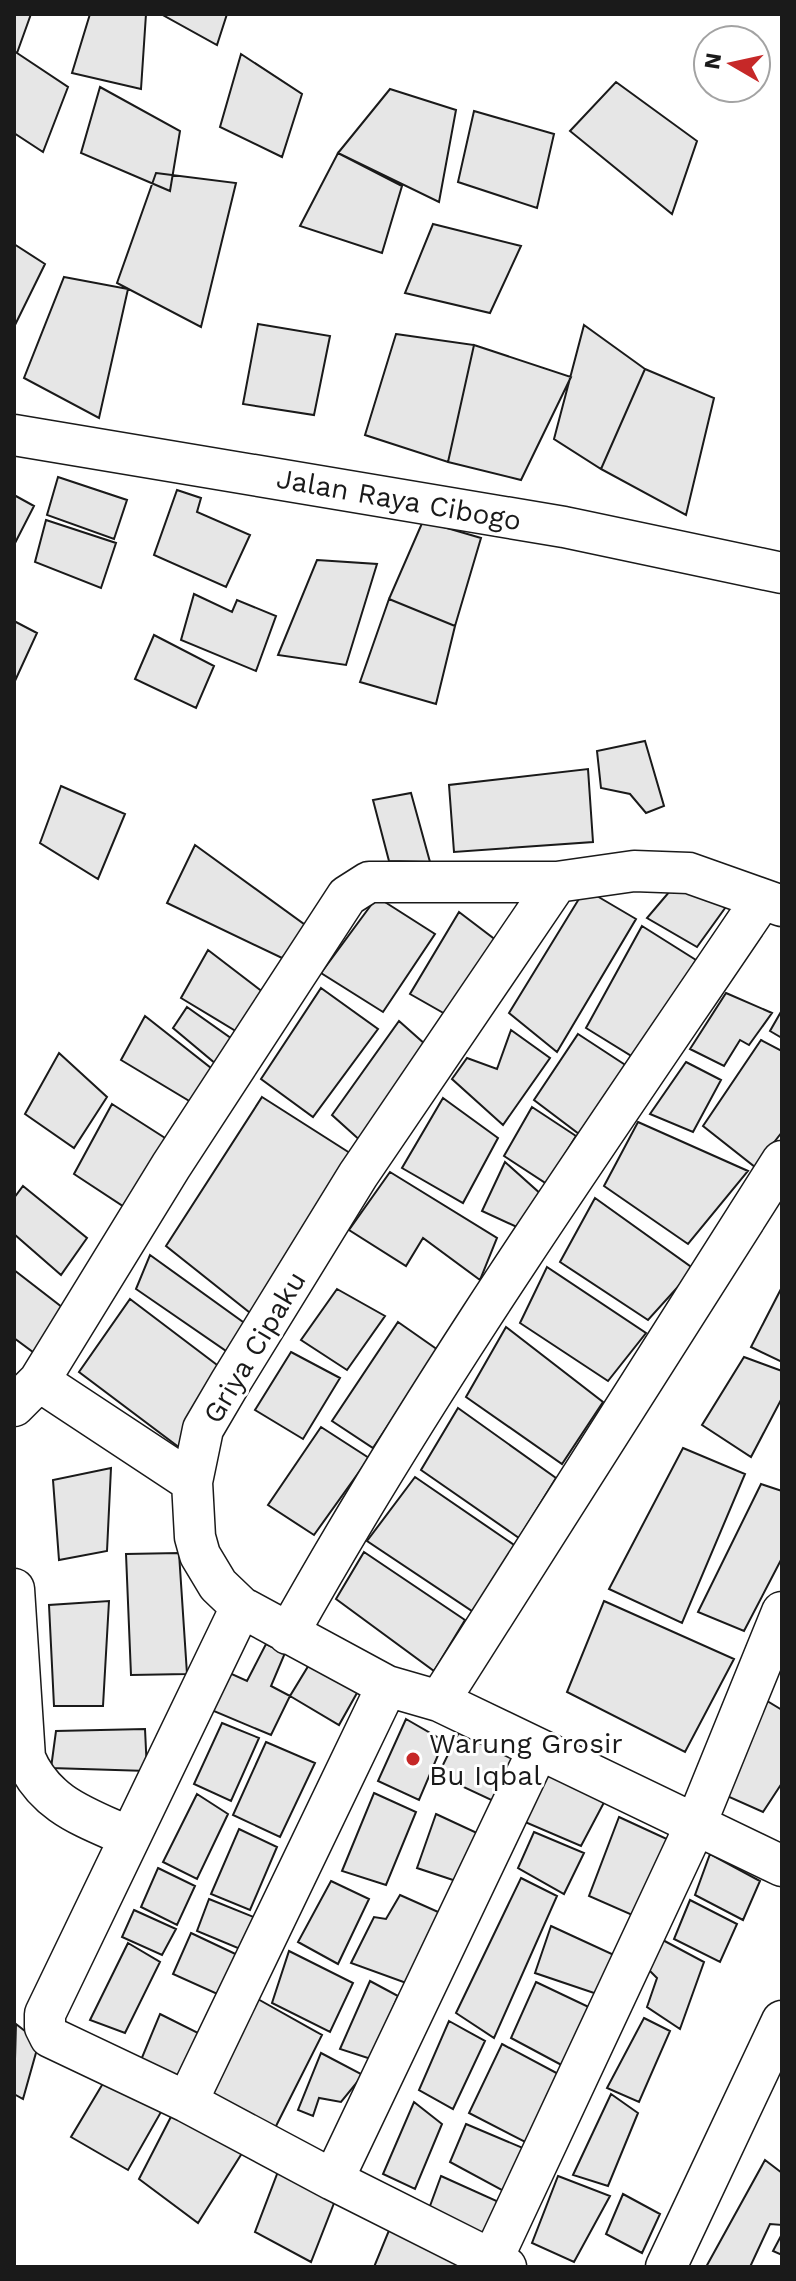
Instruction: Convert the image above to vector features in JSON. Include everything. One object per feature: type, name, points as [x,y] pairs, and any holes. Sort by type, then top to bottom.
[{"type":"street","name":"Jalan Raya Cibogo","points":[[14,435],[564,527],[782,573]]},
{"type":"street","points":[[192,1482],[26,1393],[347,896],[369,882],[557,882],[634,871],[689,873],[772,902],[450,1368],[332,1556],[288,1634]]},
{"type":"street","name":"Griya Cipaku","points":[[557,882],[358,1175],[203,1429],[192,1482],[195,1537],[200,1555],[213,1578],[241,1607],[288,1634],[387,1686],[439,1701],[782,1866]]},
{"type":"street","points":[[439,1701],[782,1161]]},
{"type":"street","points":[[14,1589],[25,1758],[32,1776],[51,1798],[129,1837]]},
{"type":"street","points":[[241,1607],[44,2021],[50,2037],[187,2102],[499,2264],[695,1826],[782,1612]]},
{"type":"street","points":[[187,2102],[387,1686]]},
{"type":"street","points":[[333,2180],[538,1750]]},
{"type":"street","points":[[666,2267],[782,2021]]},
{"type":"building","points":[[14,14],[31,14],[17,53],[14,51]]},
{"type":"building","points":[[90,14],[146,14],[141,89],[72,73]]},
{"type":"building","points":[[161,14],[227,14],[217,45]]},
{"type":"building","points":[[14,51],[68,87],[43,152],[14,133]]},
{"type":"building","points":[[241,54],[302,94],[282,157],[220,127]]},
{"type":"building","points":[[616,82],[697,141],[672,214],[570,131]]},
{"type":"building","points":[[100,87],[180,131],[170,191],[81,153]]},
{"type":"building","points":[[390,89],[456,110],[439,202],[338,153]]},
{"type":"building","points":[[474,111],[554,134],[537,208],[458,182]]},
{"type":"building","points":[[338,153],[402,186],[382,253],[300,226]]},
{"type":"building","points":[[156,173],[236,183],[201,327],[117,283]]},
{"type":"building","points":[[433,224],[521,246],[490,313],[405,293]]},
{"type":"building","points":[[14,244],[45,264],[14,327]]},
{"type":"building","points":[[64,277],[128,289],[99,418],[24,378]]},
{"type":"building","points":[[258,324],[330,336],[314,415],[243,404]]},
{"type":"building","points":[[584,325],[645,369],[601,469],[554,439]]},
{"type":"building","points":[[396,334],[474,345],[448,462],[365,435]]},
{"type":"building","points":[[474,345],[571,377],[521,480],[448,462]]},
{"type":"building","points":[[645,369],[714,398],[686,515],[601,469]]},
{"type":"building","points":[[58,477],[127,500],[114,539],[47,515]]},
{"type":"building","points":[[177,490],[201,498],[197,512],[250,535],[226,587],[154,555]]},
{"type":"building","points":[[14,495],[34,506],[14,545]]},
{"type":"building","points":[[46,520],[116,543],[101,588],[35,562]]},
{"type":"building","points":[[423,521],[481,538],[455,626],[389,599]]},
{"type":"building","points":[[317,560],[377,564],[346,665],[278,655]]},
{"type":"building","points":[[194,594],[232,612],[237,600],[276,616],[256,671],[181,640]]},
{"type":"building","points":[[389,599],[455,626],[436,704],[360,682]]},
{"type":"building","points":[[14,621],[37,633],[14,683]]},
{"type":"building","points":[[154,635],[214,666],[196,708],[135,679]]},
{"type":"building","points":[[645,741],[664,806],[646,813],[630,794],[601,788],[597,751]]},
{"type":"building","points":[[588,769],[593,842],[454,852],[449,785]]},
{"type":"building","points":[[61,786],[125,814],[98,879],[40,843]]},
{"type":"building","points":[[411,793],[430,862],[389,861],[373,800]]},
{"type":"building","points":[[195,845],[308,927],[282,958],[167,903]]},
{"type":"building","points":[[681,878],[733,897],[697,947],[647,918]]},
{"type":"building","points":[[585,889],[636,919],[557,1052],[509,1013]]},
{"type":"building","points":[[377,897],[435,934],[383,1012],[321,973]]},
{"type":"building","points":[[459,912],[501,944],[447,1015],[410,994]]},
{"type":"building","points":[[642,926],[696,960],[638,1060],[586,1028]]},
{"type":"building","points":[[208,950],[272,999],[239,1033],[181,998]]},
{"type":"building","points":[[321,988],[378,1029],[313,1117],[261,1079]]},
{"type":"building","points":[[726,993],[772,1013],[749,1045],[740,1040],[724,1066],[690,1049]]},
{"type":"building","points":[[187,1007],[242,1046],[222,1069],[173,1028]]},
{"type":"building","points":[[782,1010],[782,1038],[770,1031]]},
{"type":"building","points":[[145,1016],[216,1072],[191,1102],[121,1060]]},
{"type":"building","points":[[399,1021],[426,1045],[363,1143],[332,1115]]},
{"type":"building","points":[[511,1030],[550,1058],[503,1125],[452,1079],[467,1058],[497,1069]]},
{"type":"building","points":[[578,1034],[633,1070],[587,1140],[534,1100]]},
{"type":"building","points":[[761,1040],[782,1051],[782,1132],[755,1167],[703,1126]]},
{"type":"building","points":[[59,1053],[107,1097],[74,1148],[25,1114]]},
{"type":"building","points":[[686,1062],[721,1080],[693,1132],[650,1114]]},
{"type":"building","points":[[262,1097],[353,1155],[254,1316],[166,1246]]},
{"type":"building","points":[[443,1098],[498,1138],[463,1203],[402,1168]]},
{"type":"building","points":[[112,1104],[176,1145],[132,1212],[74,1174]]},
{"type":"building","points":[[532,1107],[576,1136],[547,1184],[504,1156]]},
{"type":"building","points":[[638,1122],[748,1171],[688,1244],[604,1186]]},
{"type":"building","points":[[505,1162],[543,1196],[519,1228],[482,1211]]},
{"type":"building","points":[[390,1172],[497,1238],[480,1280],[423,1238],[406,1266],[349,1230]]},
{"type":"building","points":[[23,1186],[87,1238],[61,1275],[14,1234],[14,1198]]},
{"type":"building","points":[[595,1198],[694,1269],[648,1320],[560,1262]]},
{"type":"building","points":[[150,1255],[250,1327],[232,1355],[136,1289]]},
{"type":"building","points":[[547,1267],[646,1333],[608,1381],[520,1323]]},
{"type":"building","points":[[14,1270],[67,1311],[37,1355],[14,1338]]},
{"type":"building","points":[[782,1287],[782,1362],[751,1347]]},
{"type":"building","points":[[337,1289],[385,1316],[347,1370],[301,1340]]},
{"type":"building","points":[[130,1299],[229,1374],[184,1451],[79,1372]]},
{"type":"building","points":[[398,1322],[438,1350],[373,1448],[332,1421]]},
{"type":"building","points":[[506,1327],[603,1402],[562,1464],[466,1397]]},
{"type":"building","points":[[291,1352],[340,1378],[303,1439],[255,1410]]},
{"type":"building","points":[[744,1357],[782,1371],[782,1398],[751,1457],[702,1425]]},
{"type":"building","points":[[458,1408],[556,1478],[519,1538],[421,1470]]},
{"type":"building","points":[[321,1427],[369,1458],[314,1535],[268,1505]]},
{"type":"building","points":[[683,1448],[745,1474],[682,1623],[609,1589]]},
{"type":"building","points":[[111,1468],[107,1551],[59,1560],[53,1480]]},
{"type":"building","points":[[415,1477],[520,1549],[478,1615],[367,1541]]},
{"type":"building","points":[[761,1484],[782,1491],[782,1558],[744,1631],[698,1612]]},
{"type":"building","points":[[364,1552],[465,1620],[434,1671],[336,1599]]},
{"type":"building","points":[[179,1553],[187,1674],[131,1675],[126,1554]]},
{"type":"building","points":[[109,1601],[103,1706],[54,1706],[49,1605]]},
{"type":"building","points":[[604,1601],[734,1659],[685,1752],[567,1692]]},
{"type":"building","points":[[266,1644],[285,1653],[271,1686],[290,1696],[271,1735],[209,1709],[223,1670],[247,1681]]},
{"type":"building","points":[[315,1655],[362,1684],[339,1725],[290,1696]]},
{"type":"building","points":[[759,1696],[782,1710],[782,1783],[763,1812],[727,1796]]},
{"type":"building","points":[[406,1719],[444,1741],[419,1800],[378,1781]]},
{"type":"building","points":[[222,1723],[259,1738],[231,1801],[194,1784]]},
{"type":"building","points":[[463,1724],[527,1755],[502,1805],[438,1775]]},
{"type":"building","points":[[145,1729],[147,1771],[51,1768],[56,1731]]},
{"type":"building","points":[[266,1742],[315,1763],[280,1837],[233,1815]]},
{"type":"building","points":[[549,1769],[609,1793],[581,1846],[525,1822]]},
{"type":"building","points":[[374,1793],[416,1812],[386,1885],[342,1871]]},
{"type":"building","points":[[197,1794],[228,1814],[197,1879],[163,1862]]},
{"type":"building","points":[[436,1814],[477,1833],[456,1881],[417,1868]]},
{"type":"building","points":[[619,1817],[669,1840],[639,1918],[589,1896]]},
{"type":"building","points":[[239,1829],[277,1847],[250,1910],[211,1894]]},
{"type":"building","points":[[534,1832],[584,1853],[564,1894],[518,1868]]},
{"type":"building","points":[[710,1854],[760,1881],[743,1920],[695,1895]]},
{"type":"building","points":[[158,1868],[195,1886],[177,1925],[141,1907]]},
{"type":"building","points":[[521,1878],[557,1896],[494,2038],[456,2013]]},
{"type":"building","points":[[331,1881],[369,1899],[338,1964],[298,1942]]},
{"type":"building","points":[[400,1895],[445,1915],[409,1984],[351,1963],[374,1917],[386,1919]]},
{"type":"building","points":[[209,1899],[261,1920],[245,1951],[197,1931]]},
{"type":"building","points":[[690,1900],[737,1924],[720,1962],[674,1939]]},
{"type":"building","points":[[134,1910],[176,1929],[162,1955],[122,1937]]},
{"type":"building","points":[[551,1926],[614,1955],[597,1994],[535,1973]]},
{"type":"building","points":[[191,1933],[244,1958],[224,1997],[173,1974]]},
{"type":"building","points":[[659,1938],[704,1962],[680,2029],[647,2007],[657,1978],[643,1964]]},
{"type":"building","points":[[128,1943],[160,1962],[125,2033],[90,2020]]},
{"type":"building","points":[[289,1951],[353,1983],[330,2032],[272,2003]]},
{"type":"building","points":[[370,1981],[398,1996],[371,2059],[340,2049]]},
{"type":"building","points":[[536,1982],[595,2010],[569,2069],[511,2038]]},
{"type":"building","points":[[256,1998],[322,2035],[274,2130],[213,2094]]},
{"type":"building","points":[[160,2014],[206,2037],[183,2081],[141,2060]]},
{"type":"building","points":[[644,2018],[670,2031],[639,2102],[607,2088]]},
{"type":"building","points":[[449,2021],[485,2041],[453,2109],[419,2090]]},
{"type":"building","points":[[16,2024],[39,2042],[23,2099],[14,2094]]},
{"type":"building","points":[[502,2044],[564,2077],[531,2145],[469,2113]]},
{"type":"building","points":[[321,2053],[363,2075],[341,2102],[319,2098],[313,2116],[298,2110]]},
{"type":"building","points":[[108,2075],[165,2105],[128,2170],[71,2137]]},
{"type":"building","points":[[611,2094],[638,2113],[608,2186],[573,2175]]},
{"type":"building","points":[[414,2102],[442,2124],[415,2189],[383,2174]]},
{"type":"building","points":[[176,2107],[244,2150],[198,2223],[139,2179]]},
{"type":"building","points":[[466,2124],[530,2151],[511,2195],[450,2162]]},
{"type":"building","points":[[765,2160],[782,2173],[782,2225],[770,2224],[750,2267],[706,2267]]},
{"type":"building","points":[[279,2169],[336,2198],[311,2262],[255,2232]]},
{"type":"building","points":[[441,2176],[510,2207],[492,2241],[430,2206]]},
{"type":"building","points":[[558,2176],[610,2196],[574,2262],[532,2243]]},
{"type":"building","points":[[623,2194],[660,2214],[642,2253],[606,2234]]},
{"type":"building","points":[[392,2223],[464,2253],[456,2267],[374,2267]]},
{"type":"building","points":[[782,2234],[782,2255],[773,2251]]},
{"type":"place","name":"Warung Grosir Bu Iqbal","points":[[413,1759]]}]
